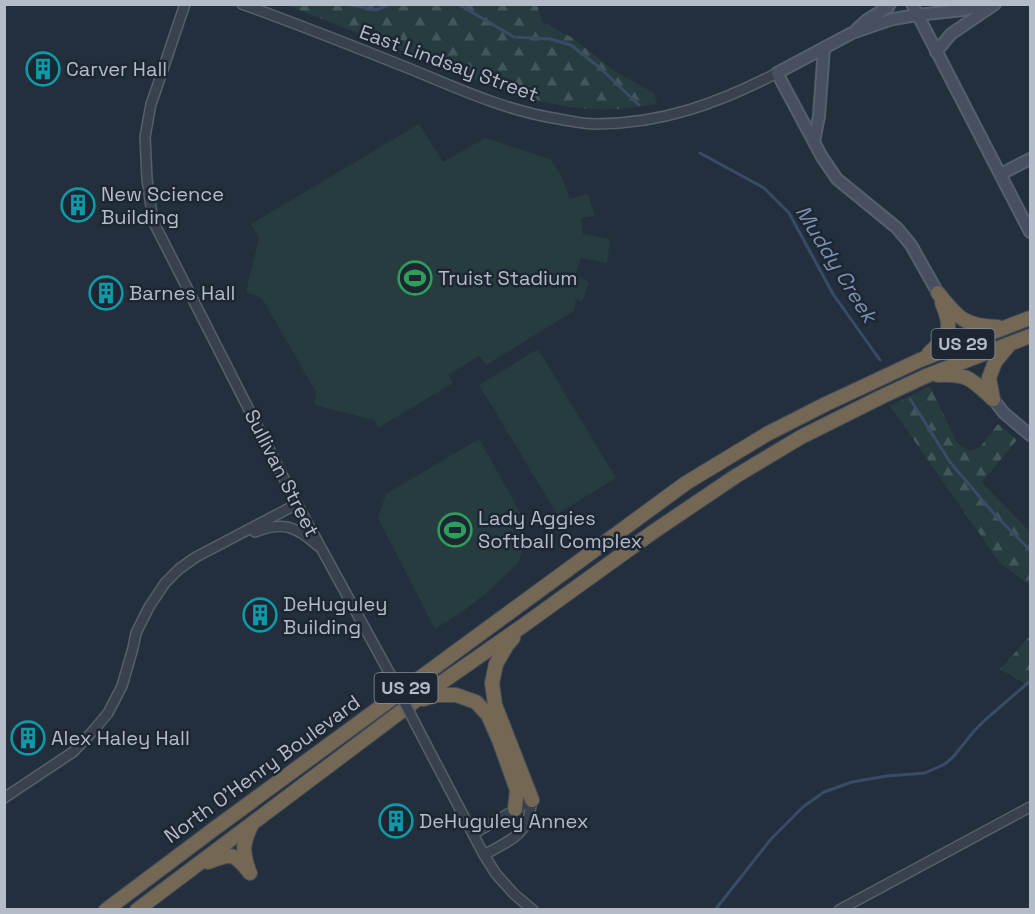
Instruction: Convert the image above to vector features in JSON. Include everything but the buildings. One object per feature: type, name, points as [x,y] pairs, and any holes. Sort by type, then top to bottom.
[{"type":"highway","points":[[938,293],[953,312],[966,322],[980,327],[1006,327]]},
{"type":"highway","points":[[920,360],[941,342],[948,332],[949,319],[938,293]]},
{"type":"highway","name":"North O'Henry Boulevard","points":[[106,909],[686,483],[767,434],[920,360],[1030,318]]},
{"type":"highway","name":"North O'Henry Boulevard","points":[[137,909],[415,701],[736,476],[801,437],[881,397],[926,376],[1030,336]]},
{"type":"highway","points":[[993,399],[989,378],[995,362],[1010,344]]},
{"type":"highway","points":[[926,376],[955,374],[971,380],[993,399]]},
{"type":"highway","points":[[524,626],[507,645],[496,664],[492,683],[495,705],[532,800]]},
{"type":"highway","points":[[415,701],[435,695],[456,695],[476,702],[488,715],[499,740],[517,790],[515,809]]},
{"type":"highway","points":[[195,866],[224,855],[232,856],[239,860],[250,873],[243,855],[244,842],[252,824]]},
{"type":"main road","points":[[852,33],[890,4]]},
{"type":"main road","name":"East Lindsay Street","points":[[777,73],[852,33],[893,20],[914,10],[963,10],[987,4]]},
{"type":"main road","points":[[936,52],[951,34],[995,4]]},
{"type":"main road","points":[[914,10],[1030,232]]},
{"type":"main road","points":[[814,142],[819,116],[824,48]]},
{"type":"main road","points":[[777,73],[822,158],[837,179],[897,228],[911,245],[938,293]]},
{"type":"main road","points":[[1001,174],[1030,159]]},
{"type":"main road","points":[[993,399],[1004,413],[1030,435]]},
{"type":"street","name":"Sullivan Street","points":[[186,4],[153,97],[145,137],[147,179],[153,221],[297,504],[390,674],[484,855],[514,894],[533,909]]},
{"type":"street","name":"East Lindsay Street","points":[[242,4],[505,106],[542,117],[575,122],[620,123],[675,115],[719,100],[777,73]]},
{"type":"street","points":[[4,798],[73,752],[108,713],[122,686],[136,633],[149,607],[179,569],[196,557],[297,504]]},
{"type":"street","points":[[232,538],[279,525],[295,529],[311,539],[322,550]]},
{"type":"street","points":[[473,834],[532,800]]},
{"type":"street","points":[[484,855],[512,839],[522,830],[528,821],[532,800]]},
{"type":"street","points":[[839,909],[1030,807]]},
{"type":"green space","points":[[287,5],[537,5],[542,22],[571,37],[616,72],[654,93],[657,104],[620,109],[588,109],[524,97],[493,87]]},
{"type":"green space","name":"Truist Stadium","points":[[419,124],[443,162],[485,138],[550,159],[561,175],[570,199],[588,194],[595,216],[581,218],[583,234],[610,239],[607,263],[581,258],[575,275],[589,282],[582,302],[576,299],[574,311],[486,365],[479,356],[448,375],[453,383],[378,428],[374,420],[314,405],[316,392],[262,298],[246,292],[259,238],[251,224]]},
{"type":"green space","points":[[538,349],[616,478],[557,514],[479,385]]},
{"type":"green space","points":[[930,386],[957,443],[970,451],[980,447],[998,424],[1017,440],[982,482],[1030,532],[1030,585],[1000,563],[890,406]]},
{"type":"green space","name":"Lady Aggies Softball Complex","points":[[479,439],[524,519],[526,541],[518,563],[490,590],[435,629],[378,518],[386,494]]},
{"type":"green space","points":[[1030,636],[1030,687],[1000,669]]},
{"type":"waterway","name":"Muddy Creek","points":[[346,4],[376,10],[390,4]]},
{"type":"waterway","name":"Muddy Creek","points":[[458,4],[514,37],[550,39],[571,45],[600,68],[639,105]]},
{"type":"waterway","name":"Muddy Creek","points":[[700,153],[764,188],[789,213],[833,294],[880,360]]},
{"type":"waterway","name":"Muddy Creek","points":[[910,399],[950,462],[995,515],[1030,550]]},
{"type":"waterway","points":[[715,910],[771,839],[803,807],[824,792],[852,782],[925,773],[945,764],[985,720],[1030,681]]},
{"type":"place","name":"Carver Hall","points":[[43,69]]},
{"type":"place","name":"New Science Building","points":[[78,205]]},
{"type":"place","name":"Truist Stadium","points":[[415,278]]},
{"type":"place","name":"Barnes Hall","points":[[106,293]]},
{"type":"place","name":"Lady Aggies Softball Complex","points":[[455,530]]},
{"type":"place","name":"DeHuguley Building","points":[[260,615]]},
{"type":"place","name":"Alex Haley Hall","points":[[28,738]]},
{"type":"place","name":"DeHuguley Annex","points":[[396,821]]}]
